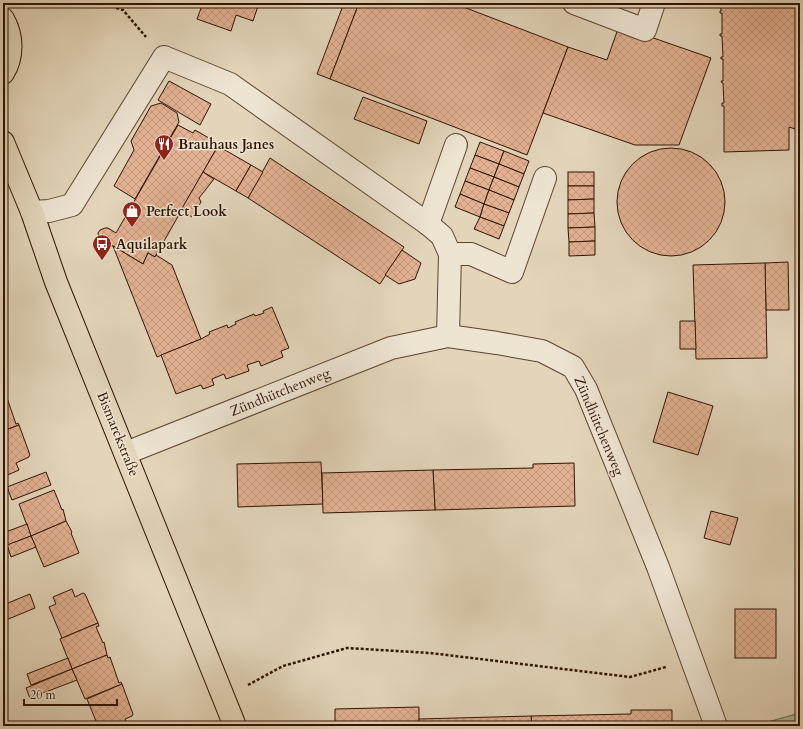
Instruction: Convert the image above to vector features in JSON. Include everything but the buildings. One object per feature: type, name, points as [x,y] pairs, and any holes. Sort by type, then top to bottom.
[{"type":"main road","points":[[3,20],[11,43],[9,64],[3,73]]},
{"type":"main road","name":"Bismarckstraße","points":[[3,142],[32,212],[56,282],[235,726]]},
{"type":"street","points":[[574,3],[645,30],[654,3]]},
{"type":"street","points":[[32,212],[49,211],[72,205],[164,57],[230,84],[428,224],[442,236],[450,254],[448,336]]},
{"type":"street","points":[[428,224],[456,145]]},
{"type":"street","points":[[450,254],[472,254],[512,272],[545,178]]},
{"type":"street","name":"Zündhütchenweg","points":[[126,453],[391,348],[448,336],[542,352],[573,367],[586,389],[658,567],[716,726]]},
{"type":"path","points":[[102,3],[123,10],[164,57]]},
{"type":"path","points":[[224,698],[283,666],[347,648],[430,653],[630,677],[692,659]]},
{"type":"green space","points":[[800,713],[800,726],[753,726]]},
{"type":"place","name":"Brauhaus Janes","points":[[164,161]]},
{"type":"place","name":"Perfect Look","points":[[132,228]]},
{"type":"place","name":"Aquilapark","points":[[102,261]]}]
